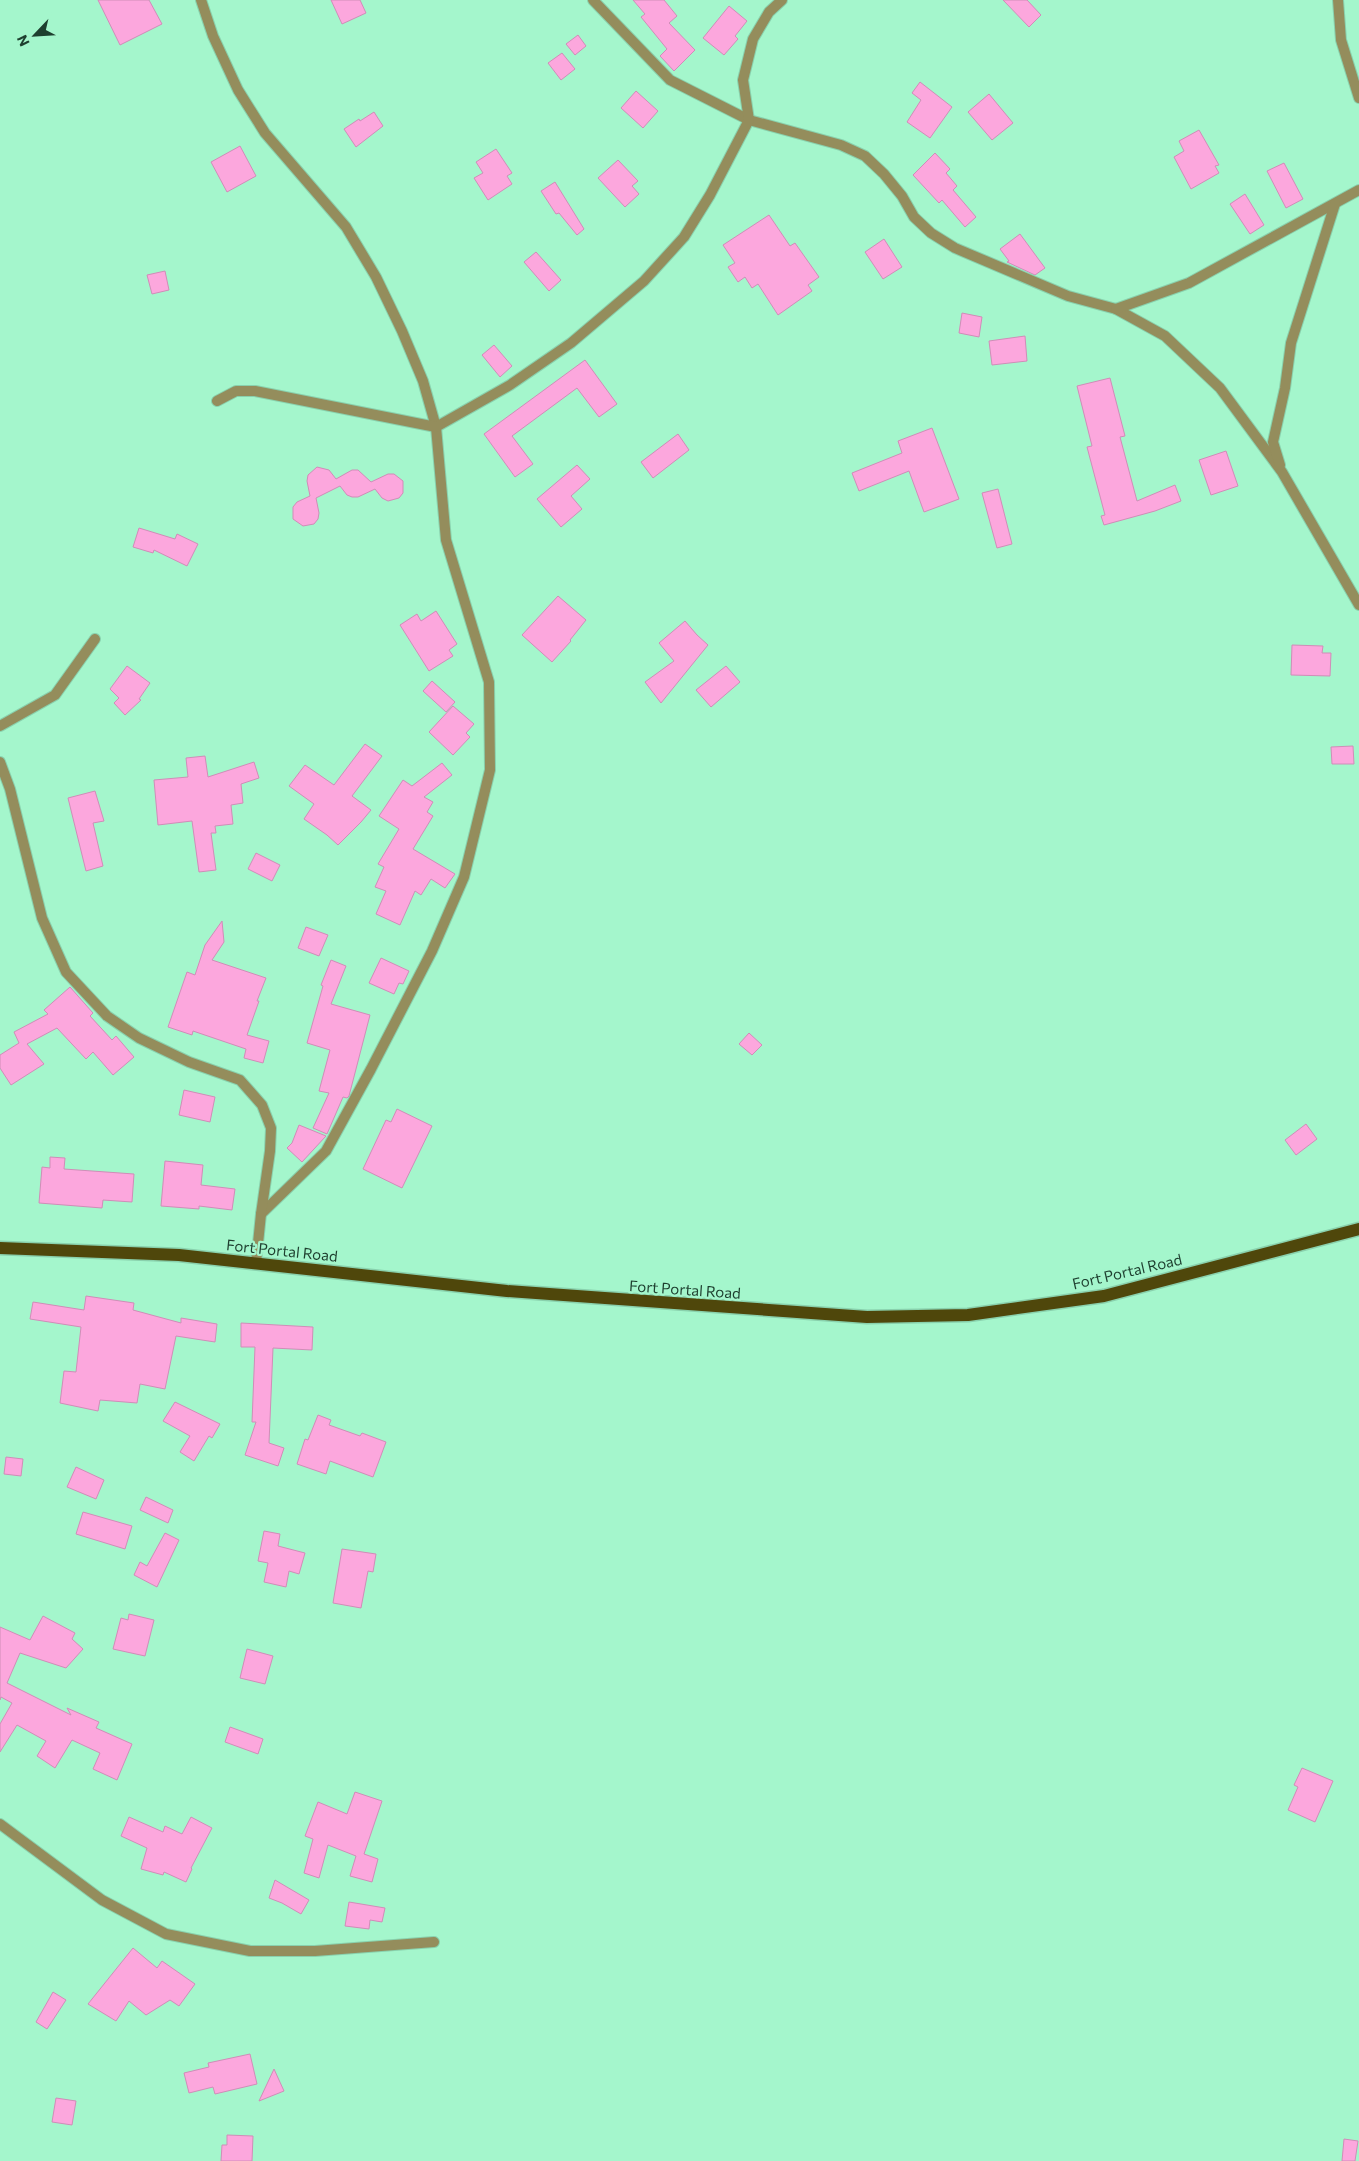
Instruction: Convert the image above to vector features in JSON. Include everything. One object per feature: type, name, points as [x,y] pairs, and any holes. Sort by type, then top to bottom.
[{"type":"main road","name":"Fort Portal Road","points":[[0,1248],[179,1255],[506,1291],[867,1317],[968,1315],[1104,1296],[1359,1229]]},
{"type":"street","points":[[201,0],[213,36],[238,90],[265,133],[346,227],[376,277],[402,330],[422,381],[436,427],[446,540],[489,682],[490,770],[464,877],[432,951],[376,1061],[326,1152],[260,1214]]},
{"type":"street","points":[[592,0],[670,80],[749,120],[841,145],[865,156],[884,174],[902,196],[914,217],[931,233],[955,248],[1068,296],[1116,309],[1165,336],[1220,388],[1282,472],[1359,606]]},
{"type":"street","points":[[216,401],[236,391],[255,392],[436,427],[510,385],[571,343],[644,281],[684,237],[710,195],[749,120],[743,80],[753,39],[769,12],[782,0]]},
{"type":"street","points":[[1338,0],[1341,40],[1359,98]]},
{"type":"street","points":[[1116,309],[1189,283],[1359,190]]},
{"type":"street","points":[[1282,472],[1273,442],[1285,388],[1291,343],[1335,204]]},
{"type":"street","points":[[0,726],[55,695],[94,639]]},
{"type":"street","points":[[0,762],[10,789],[42,918],[66,972],[107,1016],[139,1038],[189,1062],[240,1080],[262,1105],[271,1128],[271,1136],[268,1177],[260,1214],[256,1263]]},
{"type":"street","points":[[0,1824],[102,1900],[166,1934],[250,1951],[315,1951],[434,1942]]},
{"type":"building","points":[[98,0],[149,0],[162,24],[120,45]]},
{"type":"building","points":[[331,0],[360,0],[366,13],[342,24]]},
{"type":"building","points":[[633,0],[664,0],[677,16],[669,23],[695,50],[674,71],[660,56],[667,49],[641,17],[645,14]]},
{"type":"building","points":[[1003,0],[1027,0],[1041,15],[1029,27]]},
{"type":"building","points":[[729,6],[747,21],[735,36],[738,39],[724,55],[703,38]]},
{"type":"building","points":[[578,35],[586,46],[575,55],[566,44]]},
{"type":"building","points":[[562,53],[575,69],[561,80],[548,63]]},
{"type":"building","points":[[920,82],[952,107],[930,138],[907,122],[921,100],[912,93]]},
{"type":"building","points":[[636,91],[658,111],[643,128],[621,108]]},
{"type":"building","points":[[989,94],[1013,123],[992,140],[968,112]]},
{"type":"building","points":[[374,112],[383,126],[356,147],[344,129]]},
{"type":"building","points":[[1199,130],[1219,165],[1215,166],[1219,173],[1191,189],[1174,157],[1184,151],[1179,141]]},
{"type":"building","points":[[240,146],[256,176],[227,192],[211,162]]},
{"type":"building","points":[[496,149],[512,173],[507,176],[512,184],[488,200],[474,178],[483,173],[476,162]]},
{"type":"building","points":[[935,153],[950,169],[946,173],[957,186],[953,190],[976,217],[965,227],[942,200],[939,203],[913,175]]},
{"type":"building","points":[[618,160],[638,181],[632,186],[639,194],[625,207],[598,178]]},
{"type":"building","points":[[1284,163],[1303,199],[1286,208],[1267,171]]},
{"type":"building","points":[[555,182],[584,229],[577,235],[559,213],[556,214],[541,191]]},
{"type":"building","points":[[1245,194],[1264,225],[1250,234],[1230,204]]},
{"type":"building","points":[[769,215],[790,246],[795,243],[819,277],[808,285],[812,291],[778,315],[758,284],[752,288],[745,277],[738,282],[728,267],[735,263],[723,245]]},
{"type":"building","points":[[1020,234],[1045,268],[1035,275],[1007,262],[1009,261],[1000,249]]},
{"type":"building","points":[[884,239],[902,267],[883,279],[865,252]]},
{"type":"building","points":[[536,252],[561,280],[549,291],[524,262]]},
{"type":"building","points":[[165,271],[169,290],[152,294],[147,275]]},
{"type":"building","points":[[962,313],[982,317],[979,337],[959,333]]},
{"type":"building","points":[[1025,336],[1027,361],[992,365],[989,341]]},
{"type":"building","points":[[494,345],[512,366],[500,377],[482,355]]},
{"type":"building","points":[[585,360],[617,404],[599,417],[577,388],[512,436],[533,464],[515,477],[484,434]]},
{"type":"building","points":[[1110,378],[1125,436],[1120,437],[1137,501],[1175,485],[1181,501],[1155,511],[1104,525],[1101,516],[1105,515],[1087,447],[1092,446],[1077,386]]},
{"type":"building","points":[[932,428],[959,499],[924,512],[909,471],[859,491],[852,473],[902,453],[898,441]]},
{"type":"building","points":[[678,434],[689,450],[653,478],[641,462]]},
{"type":"building","points":[[1226,451],[1238,486],[1211,495],[1199,460]]},
{"type":"building","points":[[577,465],[590,479],[571,496],[582,509],[561,527],[537,499]]},
{"type":"building","points":[[317,467],[329,470],[336,479],[352,470],[358,470],[371,482],[388,474],[394,474],[403,481],[403,493],[399,498],[388,501],[382,498],[375,489],[358,497],[352,497],[347,495],[340,486],[316,498],[319,513],[318,519],[314,524],[303,526],[293,519],[293,507],[297,502],[310,496],[307,481],[308,475]]},
{"type":"building","points":[[998,489],[1012,544],[997,548],[982,493]]},
{"type":"building","points":[[139,528],[175,539],[177,534],[198,544],[187,566],[154,550],[153,553],[133,547]]},
{"type":"building","points":[[558,596],[586,620],[571,641],[552,662],[522,635]]},
{"type":"building","points":[[436,611],[457,644],[449,650],[453,656],[429,671],[400,625],[417,614],[421,621]]},
{"type":"building","points":[[685,621],[708,645],[661,703],[645,682],[674,661],[659,643]]},
{"type":"building","points":[[1292,645],[1323,646],[1322,653],[1331,653],[1330,676],[1291,675]]},
{"type":"building","points":[[127,666],[150,683],[139,699],[141,700],[125,715],[114,703],[119,698],[110,689]]},
{"type":"building","points":[[726,666],[740,682],[711,707],[696,690]]},
{"type":"building","points":[[432,681],[455,702],[446,712],[423,691]]},
{"type":"building","points":[[453,706],[474,724],[466,733],[470,737],[453,755],[429,732]]},
{"type":"building","points":[[365,744],[382,756],[352,796],[371,810],[338,845],[304,819],[314,804],[289,786],[305,765],[334,785]]},
{"type":"building","points":[[1353,746],[1354,764],[1332,764],[1331,747]]},
{"type":"building","points":[[205,756],[208,777],[254,762],[259,778],[241,784],[243,803],[231,805],[233,824],[215,826],[216,833],[211,833],[216,870],[199,872],[192,821],[158,825],[154,780],[188,777],[186,758]]},
{"type":"building","points":[[442,763],[452,775],[424,797],[433,802],[427,812],[433,816],[413,849],[455,874],[445,888],[431,879],[421,895],[415,891],[400,925],[376,914],[386,891],[375,887],[384,867],[378,864],[399,829],[379,816],[403,780],[412,786]]},
{"type":"building","points":[[95,791],[104,821],[93,823],[103,866],[86,871],[68,798]]},
{"type":"building","points":[[256,853],[280,865],[272,881],[248,869]]},
{"type":"building","points":[[222,921],[224,942],[212,960],[266,978],[247,1035],[269,1041],[263,1063],[244,1058],[246,1049],[193,1031],[192,1035],[168,1027],[187,972],[195,975],[205,945]]},
{"type":"building","points":[[306,927],[328,935],[319,956],[298,948]]},
{"type":"building","points":[[381,958],[409,971],[403,984],[399,983],[394,994],[369,983]]},
{"type":"building","points":[[331,960],[346,966],[331,1004],[370,1015],[349,1096],[347,1098],[343,1097],[327,1134],[313,1128],[329,1093],[319,1091],[330,1050],[307,1043],[323,986],[321,985]]},
{"type":"building","points":[[70,987],[93,1013],[90,1016],[112,1040],[116,1036],[134,1057],[113,1075],[93,1052],[86,1059],[57,1028],[27,1044],[44,1064],[11,1085],[0,1068],[0,1055],[19,1043],[14,1032],[48,1014],[44,1010]]},
{"type":"building","points":[[749,1033],[762,1045],[752,1055],[739,1044]]},
{"type":"building","points":[[184,1090],[215,1097],[210,1122],[179,1115]]},
{"type":"building","points":[[397,1109],[432,1126],[402,1188],[363,1169],[386,1120],[391,1122]]},
{"type":"building","points":[[1306,1124],[1317,1139],[1296,1155],[1285,1140]]},
{"type":"building","points":[[299,1125],[326,1136],[302,1162],[287,1148],[292,1143]]},
{"type":"building","points":[[50,1157],[65,1158],[64,1169],[134,1174],[132,1202],[103,1200],[102,1208],[39,1203],[42,1167],[50,1168]]},
{"type":"building","points":[[165,1161],[203,1165],[201,1185],[235,1189],[232,1210],[199,1206],[199,1209],[161,1206]]},
{"type":"building","points":[[86,1296],[134,1303],[133,1310],[181,1323],[181,1318],[217,1324],[215,1342],[176,1336],[165,1389],[140,1384],[137,1403],[100,1400],[98,1411],[60,1403],[64,1371],[76,1372],[81,1327],[30,1319],[33,1302],[84,1310]]},
{"type":"building","points":[[241,1323],[313,1327],[312,1350],[273,1348],[269,1443],[284,1448],[278,1466],[245,1455],[256,1422],[252,1422],[255,1347],[241,1347]]},
{"type":"building","points":[[175,1402],[220,1424],[212,1438],[209,1436],[194,1461],[180,1452],[190,1436],[163,1421]]},
{"type":"building","points":[[318,1415],[331,1420],[329,1425],[360,1436],[362,1433],[386,1442],[373,1477],[330,1461],[326,1474],[297,1464],[305,1439],[308,1440]]},
{"type":"building","points":[[6,1457],[23,1459],[21,1476],[4,1474]]},
{"type":"building","points":[[76,1467],[104,1480],[96,1499],[67,1487]]},
{"type":"building","points":[[146,1497],[173,1510],[168,1523],[140,1510]]},
{"type":"building","points":[[83,1512],[132,1526],[125,1549],[76,1534]]},
{"type":"building","points":[[264,1531],[280,1534],[278,1546],[305,1553],[299,1574],[289,1571],[286,1587],[264,1582],[268,1563],[258,1561]]},
{"type":"building","points":[[165,1533],[179,1540],[157,1587],[134,1575],[140,1562],[147,1566]]},
{"type":"building","points":[[342,1549],[376,1554],[373,1572],[368,1571],[361,1608],[333,1603]]},
{"type":"building","points":[[129,1614],[154,1620],[145,1656],[113,1649],[121,1618],[128,1620]]},
{"type":"building","points":[[43,1616],[75,1633],[72,1639],[83,1649],[66,1668],[20,1653],[7,1683],[71,1715],[67,1708],[99,1722],[96,1728],[132,1744],[117,1780],[93,1769],[100,1753],[72,1740],[55,1768],[37,1756],[46,1741],[17,1725],[0,1752],[0,1724],[12,1703],[1,1697],[0,1700],[0,1627],[30,1640]]},
{"type":"building","points":[[247,1649],[273,1656],[265,1684],[240,1678]]},
{"type":"building","points":[[230,1727],[263,1739],[258,1754],[225,1742]]},
{"type":"building","points":[[1302,1768],[1333,1781],[1315,1822],[1288,1810],[1298,1787],[1294,1785]]},
{"type":"building","points":[[355,1792],[382,1801],[364,1854],[378,1859],[372,1882],[350,1876],[356,1856],[328,1845],[319,1878],[304,1873],[313,1839],[305,1836],[318,1802],[347,1814]]},
{"type":"building","points":[[129,1817],[163,1832],[165,1826],[182,1834],[191,1817],[212,1828],[191,1868],[186,1882],[164,1872],[163,1875],[141,1869],[147,1848],[121,1836]]},
{"type":"building","points":[[275,1880],[309,1900],[301,1914],[269,1898]]},
{"type":"building","points":[[349,1902],[385,1908],[382,1922],[370,1920],[369,1929],[345,1926]]},
{"type":"building","points":[[133,1948],[157,1968],[162,1961],[195,1984],[179,2006],[170,2000],[146,2015],[129,2001],[116,2021],[88,2004]]},
{"type":"building","points":[[53,1992],[66,2000],[47,2029],[36,2022]]},
{"type":"building","points":[[250,2054],[257,2084],[215,2094],[213,2087],[189,2093],[184,2073],[209,2067],[208,2063]]},
{"type":"building","points":[[274,2069],[284,2091],[259,2101]]},
{"type":"building","points":[[56,2098],[76,2101],[72,2125],[52,2122]]},
{"type":"building","points":[[227,2135],[253,2136],[252,2161],[221,2161],[222,2145],[227,2145]]},
{"type":"building","points":[[1344,2139],[1358,2141],[1355,2161],[1342,2161]]}]
